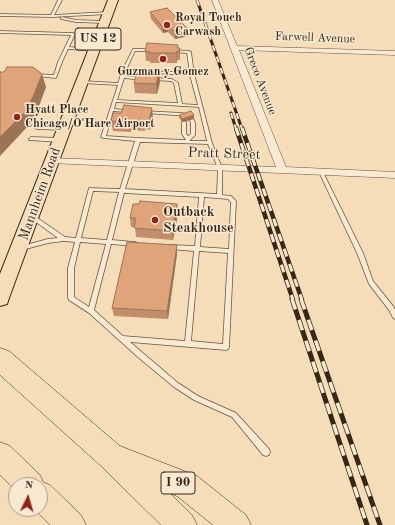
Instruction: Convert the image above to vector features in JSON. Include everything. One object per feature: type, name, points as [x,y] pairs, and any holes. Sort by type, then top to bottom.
[{"type":"highway","name":"I 90","points":[[0,359],[110,455],[182,525]]},
{"type":"highway","name":"I 90","points":[[110,455],[187,486],[236,525]]},
{"type":"highway","points":[[0,456],[22,477]]},
{"type":"highway","points":[[48,503],[71,525]]},
{"type":"main road","name":"Mannheim Road","points":[[0,298],[113,0]]},
{"type":"street","name":"Greco Avenue","points":[[216,0],[282,170]]},
{"type":"street","name":"Farwell Avenue","points":[[234,48],[395,53]]},
{"type":"street","name":"Pratt Street","points":[[52,161],[395,175]]},
{"type":"lane","points":[[52,16],[60,0]]},
{"type":"lane","points":[[0,15],[106,18]]},
{"type":"lane","points":[[52,16],[76,21],[106,18]]},
{"type":"lane","points":[[0,32],[73,34],[55,76],[32,75]]},
{"type":"lane","points":[[67,48],[94,50]]},
{"type":"lane","points":[[160,50],[134,50],[124,71],[103,137],[210,143]]},
{"type":"lane","points":[[168,51],[189,52],[192,74],[200,106],[210,143],[220,168],[219,197]]},
{"type":"lane","points":[[124,71],[192,74]]},
{"type":"lane","points":[[122,77],[172,80],[176,83],[180,105]]},
{"type":"lane","points":[[82,82],[120,84]]},
{"type":"lane","points":[[115,100],[200,106]]},
{"type":"lane","points":[[112,110],[126,110]]},
{"type":"lane","points":[[142,111],[190,117],[194,123],[193,135],[188,141]]},
{"type":"lane","points":[[182,117],[184,134],[188,141]]},
{"type":"lane","points":[[37,128],[62,135]]},
{"type":"lane","points":[[31,138],[62,135]]},
{"type":"lane","points":[[91,311],[122,191],[138,140]]},
{"type":"lane","points":[[321,172],[360,253],[371,282],[391,308],[395,316]]},
{"type":"lane","points":[[122,339],[226,347],[234,201],[229,197],[91,189],[71,268],[71,298],[91,311],[122,339],[176,385],[196,398],[234,415],[266,452]]},
{"type":"lane","points":[[188,344],[202,196]]},
{"type":"lane","points":[[31,216],[64,239]]},
{"type":"lane","points":[[19,249],[48,241],[64,239],[142,245]]},
{"type":"lane","points":[[165,246],[231,251]]},
{"type":"building","points":[[167,8],[188,29],[175,32],[168,25],[162,26],[150,12]]},
{"type":"building","points":[[147,43],[178,45],[177,48],[180,48],[176,53],[149,53],[150,52],[145,51]]},
{"type":"building","name":"Hyatt Place Chicago/O'Hare Airport","points":[[7,67],[33,67],[42,74],[25,112],[0,137],[0,72],[4,72]]},
{"type":"building","points":[[137,71],[159,72],[156,84],[134,83]]},
{"type":"building","points":[[124,105],[152,108],[149,120],[129,122],[111,121],[113,113],[121,113]]},
{"type":"building","points":[[191,111],[194,115],[182,119],[179,115]]},
{"type":"building","name":"Outback Steakhouse","points":[[140,201],[177,204],[172,231],[134,228],[136,218],[130,218],[133,204],[139,204]]},
{"type":"building","points":[[127,242],[177,245],[167,311],[112,308]]},
{"type":"railway","points":[[197,0],[242,129]]},
{"type":"railway","points":[[231,113],[236,129]]},
{"type":"railway","points":[[236,128],[293,300]]},
{"type":"railway","points":[[242,128],[302,300]]},
{"type":"railway","points":[[292,299],[367,525]]},
{"type":"railway","points":[[301,299],[380,525]]},
{"type":"place","name":"Royal Touch Carwash","points":[[167,25]]},
{"type":"place","name":"Guzman y Gomez","points":[[163,59]]},
{"type":"place","name":"Hyatt Place Chicago/O'Hare Airport","points":[[17,117]]},
{"type":"place","name":"Outback Steakhouse","points":[[155,220]]}]
